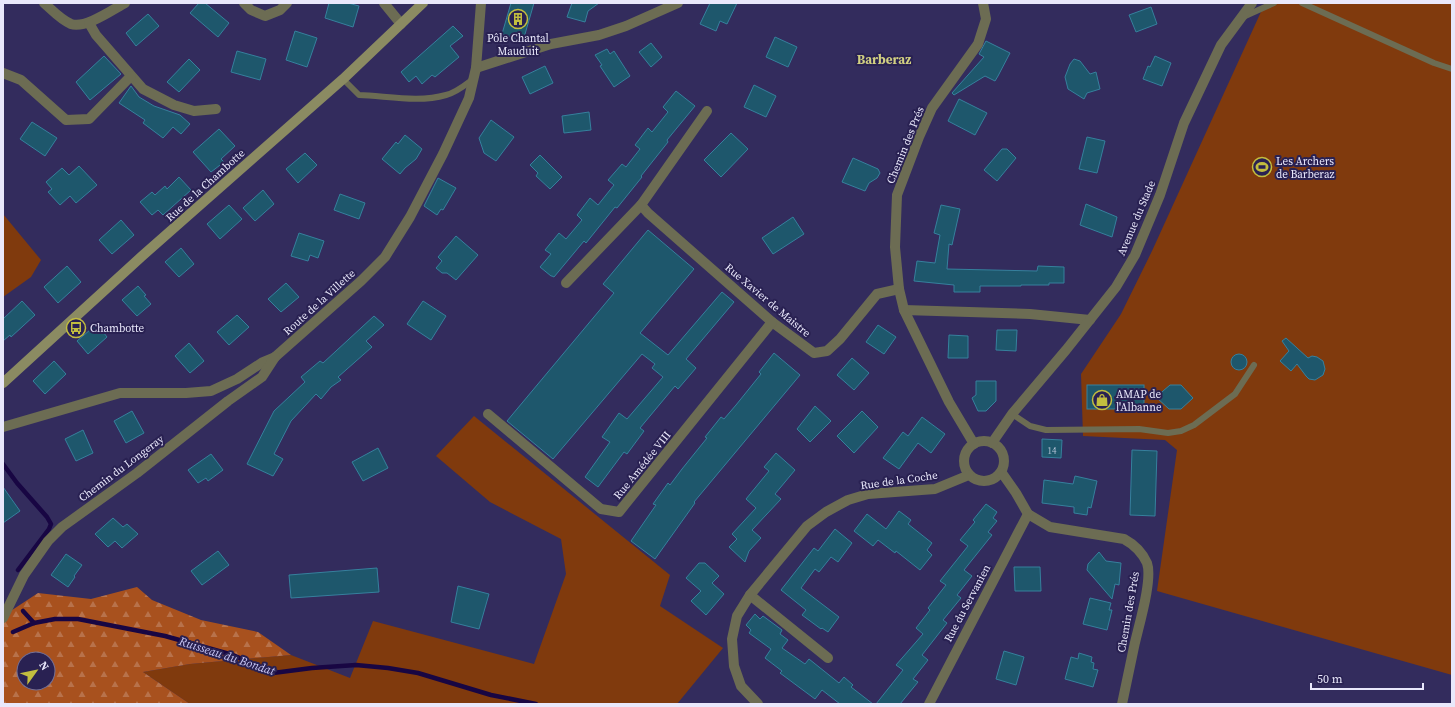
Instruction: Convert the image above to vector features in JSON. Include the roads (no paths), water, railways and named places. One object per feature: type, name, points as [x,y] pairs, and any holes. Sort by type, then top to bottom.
[{"type":"main road","name":"Rue de la Chambotte","points":[[3,383],[147,253],[344,79],[423,3]]},
{"type":"street","points":[[44,3],[57,15],[72,24],[89,23],[125,3]]},
{"type":"street","points":[[244,3],[251,10],[265,16],[280,10],[287,3]]},
{"type":"street","points":[[384,3],[401,24]]},
{"type":"street","name":"Route de la Villette","points":[[3,427],[120,392],[186,393],[211,391],[237,379],[263,362],[275,357],[361,281],[385,257],[410,217],[443,154],[469,98],[476,68],[481,3]]},
{"type":"street","points":[[476,68],[551,44],[600,35],[626,26],[678,3]]},
{"type":"street","name":"Chemin des Prés","points":[[974,444],[949,402],[904,310],[895,247],[897,195],[932,108],[978,44],[986,19],[983,3]]},
{"type":"street","name":"Avenue du Stade","points":[[992,442],[1012,414],[1116,287],[1136,255],[1160,195],[1184,122],[1221,45],[1252,3]]},
{"type":"street","points":[[89,23],[96,35],[143,89],[174,105],[194,111],[216,109]]},
{"type":"street","points":[[3,73],[21,80],[66,120],[89,119],[131,76]]},
{"type":"street","points":[[566,284],[641,206],[707,111]]},
{"type":"street","name":"Rue Xavier de Maistre","points":[[641,206],[648,214],[772,322],[814,353],[827,351],[840,339],[877,294],[900,289]]},
{"type":"street","points":[[904,310],[1030,314],[1090,320]]},
{"type":"street","name":"Rue Amédée VIII","points":[[488,414],[601,509],[619,512],[772,322]]},
{"type":"street","name":"Chemin du Longeray","points":[[3,618],[24,575],[48,541],[62,527],[137,474],[228,401],[262,377],[275,357]]},
{"type":"street","points":[[986,441],[992,442],[998,446],[1004,458],[1002,473],[990,481],[983,482],[976,480],[969,475],[964,464],[966,452],[974,444],[986,441]]},
{"type":"street","name":"Chemin des Prés","points":[[1002,473],[1028,514],[1050,527],[1124,539],[1134,545],[1142,553],[1147,564],[1149,575],[1122,704]]},
{"type":"street","name":"Rue de la Coche","points":[[758,704],[741,686],[734,666],[732,639],[737,616],[750,595],[807,526],[826,512],[848,500],[868,494],[935,489],[969,475]]},
{"type":"street","name":"Rue du Servanien","points":[[929,704],[1028,514]]},
{"type":"street","points":[[750,595],[828,658]]},
{"type":"lane","points":[[1242,17],[1274,3]]},
{"type":"lane","points":[[1302,3],[1434,63],[1452,69]]},
{"type":"lane","points":[[344,79],[359,95],[423,99],[447,95],[460,89],[473,79]]},
{"type":"lane","points":[[1012,414],[1030,426],[1046,430],[1139,429],[1168,433],[1181,431],[1194,425],[1235,394],[1254,365]]},
{"type":"waterway","points":[[3,464],[17,483],[47,517],[51,524],[49,529],[18,570]]},
{"type":"waterway","points":[[23,611],[34,623]]},
{"type":"waterway","name":"Ruisseau du Bondat","points":[[13,632],[34,623],[55,619],[78,619],[165,636],[233,655],[273,673],[312,668],[356,665],[388,668],[418,673],[491,695],[536,704]]},
{"type":"place","name":"Pôle Chantal Mauduit","points":[[518,19]]},
{"type":"place","name":"Les Archers de Barberaz","points":[[1262,167]]},
{"type":"place","name":"Chambotte","points":[[76,328]]},
{"type":"place","name":"AMAP de l'Albanne","points":[[1102,400]]},
{"type":"district","name":"Barberaz","points":[[884,59]]}]
